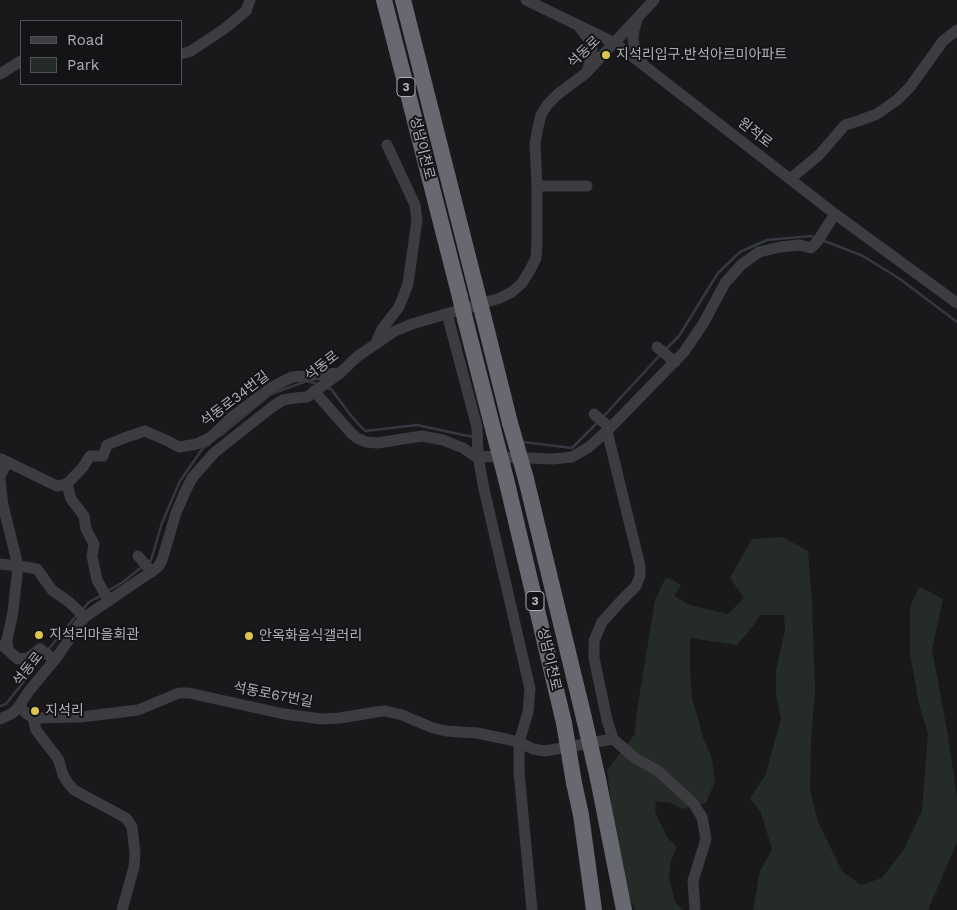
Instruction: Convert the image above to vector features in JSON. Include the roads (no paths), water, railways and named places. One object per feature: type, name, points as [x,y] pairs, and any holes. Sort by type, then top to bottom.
[{"type":"highway","name":"성남이천로","points":[[384,0],[466,320],[484,424],[506,479],[564,723],[581,815],[594,910]]},
{"type":"highway","name":"성남이천로","points":[[403,0],[510,423],[526,479],[584,718],[624,910]]},
{"type":"street","points":[[182,54],[191,51],[224,29],[246,11],[250,0]]},
{"type":"street","name":"원적로","points":[[526,0],[615,43],[835,214],[957,303]]},
{"type":"street","name":"석동로","points":[[0,719],[13,713],[19,706],[49,656],[77,627],[81,613],[106,596],[145,564],[158,567],[185,492],[192,478],[214,452],[283,400],[307,397],[358,356],[395,331],[412,324],[500,298],[512,292],[522,283],[536,258],[537,186],[535,144],[541,115],[552,99],[586,73],[654,0]]},
{"type":"street","points":[[639,14],[633,40],[636,52],[644,65]]},
{"type":"street","points":[[578,25],[588,38],[592,49],[586,73]]},
{"type":"street","points":[[790,179],[819,155],[845,125],[877,114],[897,100],[928,64],[943,41],[957,30]]},
{"type":"street","points":[[0,74],[20,62]]},
{"type":"street","points":[[376,343],[382,329],[399,308],[408,284],[417,220],[415,205],[387,145]]},
{"type":"street","points":[[537,186],[587,186]]},
{"type":"street","points":[[315,391],[357,438],[366,442],[377,443],[422,436],[443,440],[475,456],[478,454],[553,459],[572,457],[589,447],[603,423],[684,352],[703,324],[725,283],[741,265],[759,252],[800,245],[811,248],[835,214]]},
{"type":"street","points":[[447,314],[484,424],[478,454],[484,489],[530,689],[528,712],[519,742],[519,772],[532,910]]},
{"type":"street","points":[[658,348],[673,360]]},
{"type":"street","name":"석동로34번길","points":[[67,484],[83,467],[90,456],[103,456],[107,445],[124,438],[145,431],[180,447],[197,444],[211,437],[232,417],[272,387],[292,377],[340,372]]},
{"type":"street","points":[[603,423],[638,556],[640,576],[636,586],[602,622],[594,642],[594,658],[607,720],[613,739],[635,758],[658,771],[693,803],[702,817],[706,838],[693,881],[695,910]]},
{"type":"street","points":[[49,656],[40,649],[28,658],[18,659],[4,647],[13,612],[18,566],[2,505],[0,477],[2,459],[57,486],[67,484],[71,499],[84,516],[86,529],[94,544],[92,556],[96,580],[106,596]]},
{"type":"street","points":[[0,564],[37,569],[52,590],[81,613]]},
{"type":"street","name":"석동로67번길","points":[[33,718],[81,717],[138,710],[179,693],[189,692],[307,718],[340,718],[385,711],[402,715],[432,728],[477,733],[519,742],[533,749],[545,751],[613,739]]},
{"type":"street","points":[[19,706],[33,718],[36,730],[56,756],[63,775],[74,790],[126,818],[132,827],[135,853],[134,867],[122,910]]},
{"type":"waterway","points":[[665,350],[679,336],[718,273],[740,252],[767,240],[811,236],[815,238]]},
{"type":"waterway","points":[[822,240],[863,256],[900,279],[957,322]]},
{"type":"waterway","points":[[602,418],[661,354]]},
{"type":"waterway","points":[[220,436],[271,394],[307,381],[317,384]]},
{"type":"waterway","points":[[327,388],[331,389],[365,431],[417,425],[475,437]]},
{"type":"waterway","points":[[523,442],[572,448],[598,422]]},
{"type":"waterway","points":[[147,563],[151,560],[162,523],[180,481],[203,448],[210,444]]},
{"type":"waterway","points":[[106,592],[123,582],[143,566]]},
{"type":"waterway","points":[[83,609],[89,602],[102,595]]},
{"type":"waterway","points":[[47,651],[77,615]]},
{"type":"waterway","points":[[0,706],[6,704],[44,656]]},
{"type":"place","name":"지석리입구.반석아르미아파트","points":[[606,55]]},
{"type":"place","name":"지석리마을회관","points":[[39,635]]},
{"type":"place","name":"안옥화음식갤러리","points":[[249,636]]},
{"type":"place","name":"지석리","points":[[35,711]]}]
